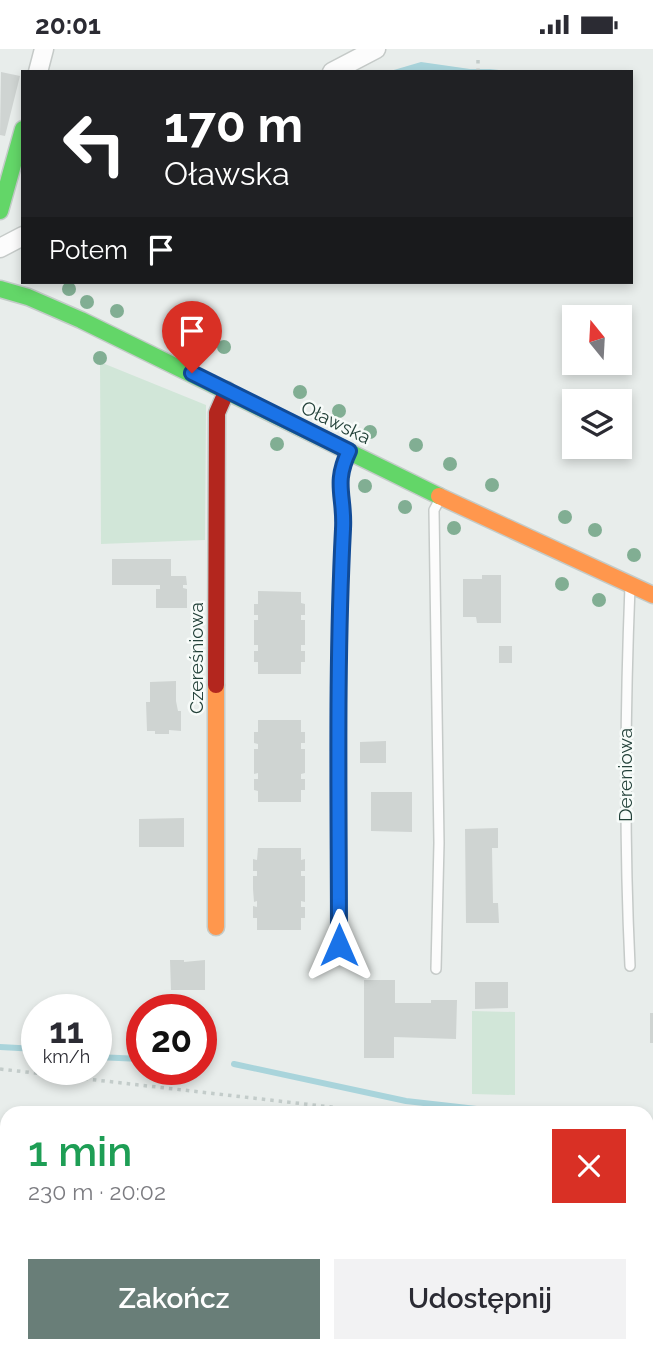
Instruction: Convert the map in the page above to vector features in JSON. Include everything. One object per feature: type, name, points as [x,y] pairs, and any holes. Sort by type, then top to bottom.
[{"type":"street","points":[[39,70],[44,49]]},
{"type":"street","points":[[336,70],[376,49]]},
{"type":"street","points":[[0,212],[21,136]]},
{"type":"street","points":[[0,248],[21,237]]},
{"type":"street","name":"Oławska","points":[[0,289],[28,297],[81,320],[441,496],[653,595]]},
{"type":"street","name":"Czereśniowa","points":[[216,927],[217,413],[227,390]]},
{"type":"lane","points":[[339,945],[340,653],[344,519],[339,481],[342,465],[349,451]]},
{"type":"lane","points":[[436,969],[439,843],[435,510],[441,496]]},
{"type":"lane","name":"Dereniowa","points":[[630,584],[625,788],[625,869],[630,966]]},
{"type":"path","points":[[478,60],[478,70]]},
{"type":"path","points":[[0,1069],[322,1106]]},
{"type":"green space","points":[[100,362],[206,405],[205,540],[101,544]]},
{"type":"green space","points":[[472,1011],[515,1012],[515,1095],[472,1094]]},
{"type":"water","points":[[421,62],[499,70],[394,70]]},
{"type":"building","points":[[1,72],[20,76],[5,136],[0,135]]},
{"type":"building","points":[[112,559],[171,559],[171,576],[186,576],[187,585],[183,585],[183,588],[187,589],[187,608],[156,608],[156,589],[160,589],[160,585],[112,585]]},
{"type":"building","points":[[482,575],[501,575],[501,623],[477,623],[476,617],[463,617],[463,579],[482,579]]},
{"type":"building","points":[[258,591],[301,592],[301,603],[305,604],[305,615],[301,615],[301,620],[305,620],[305,645],[301,645],[301,651],[305,651],[305,662],[301,662],[301,674],[258,674],[258,662],[254,662],[254,651],[258,651],[258,645],[254,645],[254,620],[258,620],[258,615],[254,615],[254,604],[258,604]]},
{"type":"building","points":[[499,646],[512,646],[512,663],[499,663]]},
{"type":"building","points":[[176,681],[181,731],[169,730],[169,734],[155,734],[155,731],[147,731],[146,702],[150,702],[150,682]]},
{"type":"building","points":[[258,720],[301,720],[301,732],[305,732],[305,743],[301,743],[301,749],[305,749],[305,773],[301,774],[301,779],[305,779],[305,790],[301,790],[301,802],[258,802],[258,791],[254,790],[254,779],[258,779],[258,773],[254,774],[254,749],[258,749],[258,744],[254,743],[254,732],[258,732]]},
{"type":"building","points":[[386,741],[386,763],[360,763],[360,742]]},
{"type":"building","points":[[371,792],[412,792],[412,832],[371,831]]},
{"type":"building","points":[[184,818],[184,847],[139,847],[139,819]]},
{"type":"building","points":[[498,828],[498,848],[492,848],[493,903],[498,903],[499,923],[466,923],[465,829]]},
{"type":"building","points":[[258,848],[301,848],[301,860],[305,859],[305,871],[301,871],[301,876],[305,876],[305,902],[301,901],[301,907],[305,907],[305,918],[301,918],[301,930],[257,930],[257,918],[253,918],[253,906],[257,907],[257,901],[254,902],[253,876],[257,876],[257,871],[253,871],[253,859],[257,860]]},
{"type":"building","points":[[170,960],[205,960],[205,990],[171,990]]},
{"type":"building","points":[[364,980],[395,980],[395,1003],[457,1000],[456,1039],[394,1037],[394,1058],[364,1058]]},
{"type":"building","points":[[475,982],[508,982],[508,1008],[475,1009]]},
{"type":"building","points":[[650,1013],[653,1013],[653,1043],[650,1043]]},
{"type":"waterway","points":[[0,1047],[21,1048]]},
{"type":"waterway","points":[[112,1058],[126,1058]]},
{"type":"waterway","points":[[234,1064],[406,1101],[451,1106]]},
{"type":"traffic: fast","points":[[0,211],[21,136]]},
{"type":"traffic: fast","points":[[0,289],[28,297],[81,320],[439,496]]},
{"type":"traffic: slow","points":[[439,496],[653,595]]},
{"type":"traffic: slow","points":[[216,685],[216,927]]},
{"type":"traffic: jam","points":[[216,685],[217,413],[227,390]]},
{"type":"route","points":[[192,373],[349,451],[342,465],[339,481],[344,519],[340,653],[339,945]]}]
